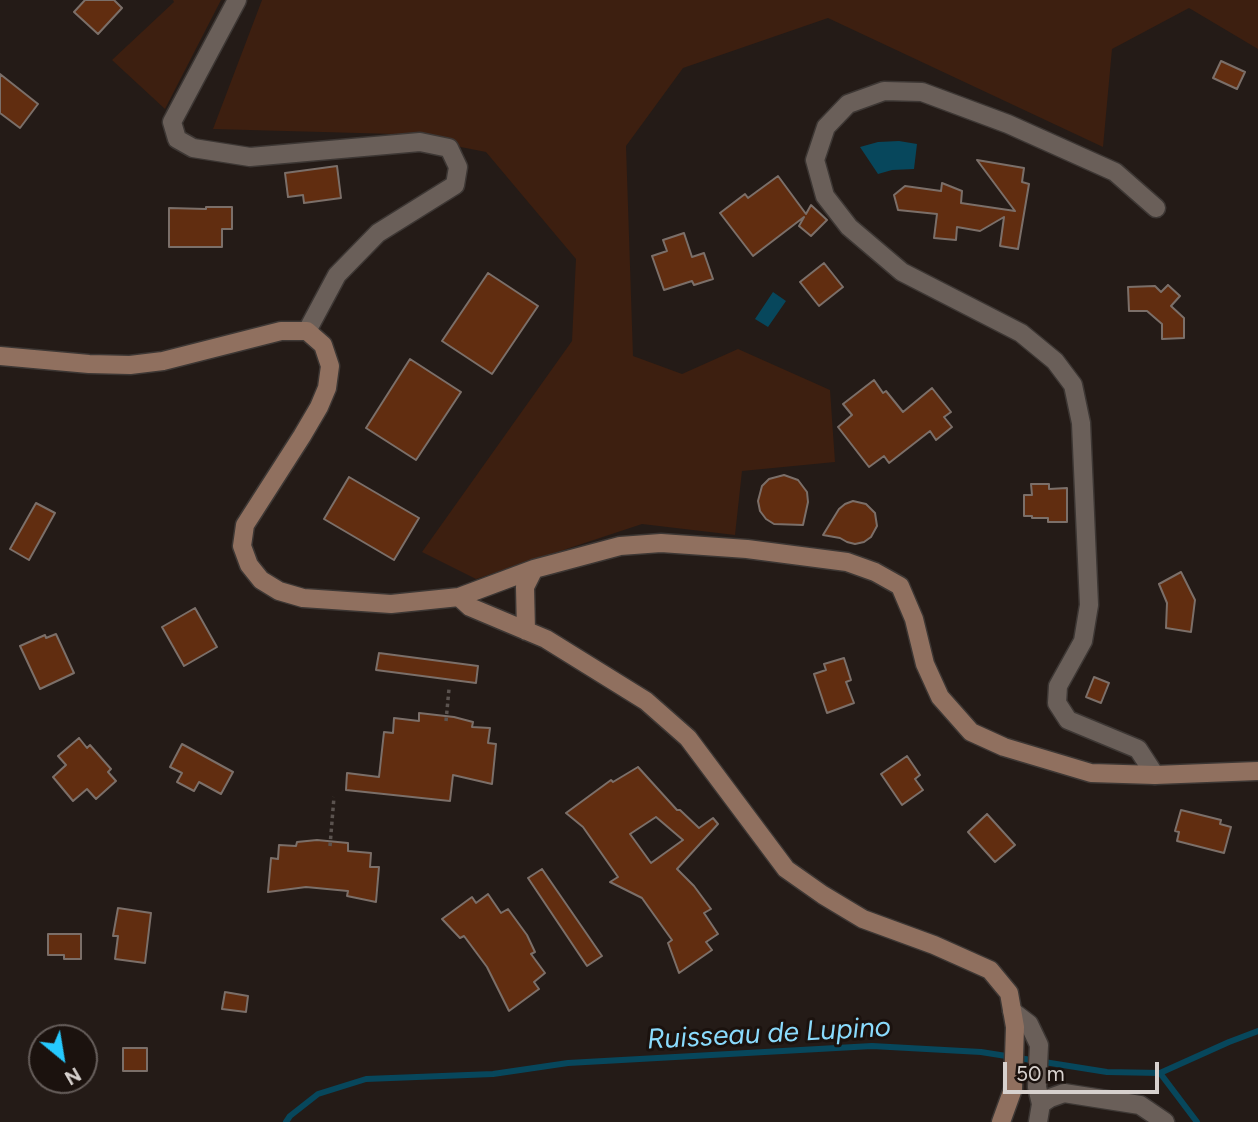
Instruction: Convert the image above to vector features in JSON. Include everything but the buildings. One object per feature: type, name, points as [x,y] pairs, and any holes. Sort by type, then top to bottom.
[{"type":"main road","points":[[0,356],[130,365],[163,361],[281,331],[307,331],[323,345],[330,366],[327,388],[302,436],[245,525],[242,546],[249,565],[261,580],[279,591],[303,598],[391,604],[459,597],[534,569],[621,546],[661,542],[747,549],[847,562],[875,572],[900,586],[914,619],[925,663],[940,697],[971,732],[1004,747],[1091,773],[1155,775],[1258,771]]},
{"type":"main road","points":[[526,631],[525,587],[534,569]]},
{"type":"main road","points":[[459,597],[470,607],[546,639],[646,701],[688,738],[786,869],[863,919],[934,944],[990,971],[1009,993],[1013,1019],[1013,1089],[1001,1122]]},
{"type":"street","points":[[237,0],[172,122],[177,139],[193,148],[250,157],[420,142],[449,148],[458,167],[455,185],[378,233],[337,275],[307,331]]},
{"type":"street","points":[[1155,775],[1138,748],[1069,720],[1057,703],[1058,686],[1083,640],[1089,605],[1081,423],[1073,385],[1055,361],[1021,333],[902,272],[849,227],[825,196],[815,160],[826,127],[848,104],[884,91],[922,92],[1008,124],[1115,172],[1156,208]]},
{"type":"street","points":[[1013,1019],[1029,1024],[1039,1045],[1037,1087],[1040,1113]]},
{"type":"street","points":[[1040,1113],[1050,1098],[1064,1093],[1140,1105],[1166,1122]]},
{"type":"path","points":[[446,721],[449,689]]},
{"type":"path","points":[[330,846],[334,797]]},
{"type":"shaded area","points":[[173,0],[221,0],[165,109],[112,60],[174,2]]},
{"type":"shaded area","points":[[262,0],[1258,0],[1258,49],[1189,8],[1112,49],[1103,147],[828,18],[683,68],[626,146],[633,356],[682,374],[738,349],[830,390],[835,462],[742,471],[735,535],[642,524],[476,579],[422,552],[572,341],[576,259],[486,152],[395,134],[213,129]]},
{"type":"water","points":[[878,142],[917,144],[914,169],[878,174],[860,147]]},
{"type":"water","points":[[773,292],[786,301],[768,327],[755,319]]},
{"type":"waterway","name":"Ruisseau de Lupino","points":[[286,1122],[318,1094],[366,1079],[493,1074],[568,1063],[872,1046],[981,1052],[1107,1072],[1160,1073],[1258,1031]]},
{"type":"waterway","points":[[1160,1073],[1197,1122]]}]
